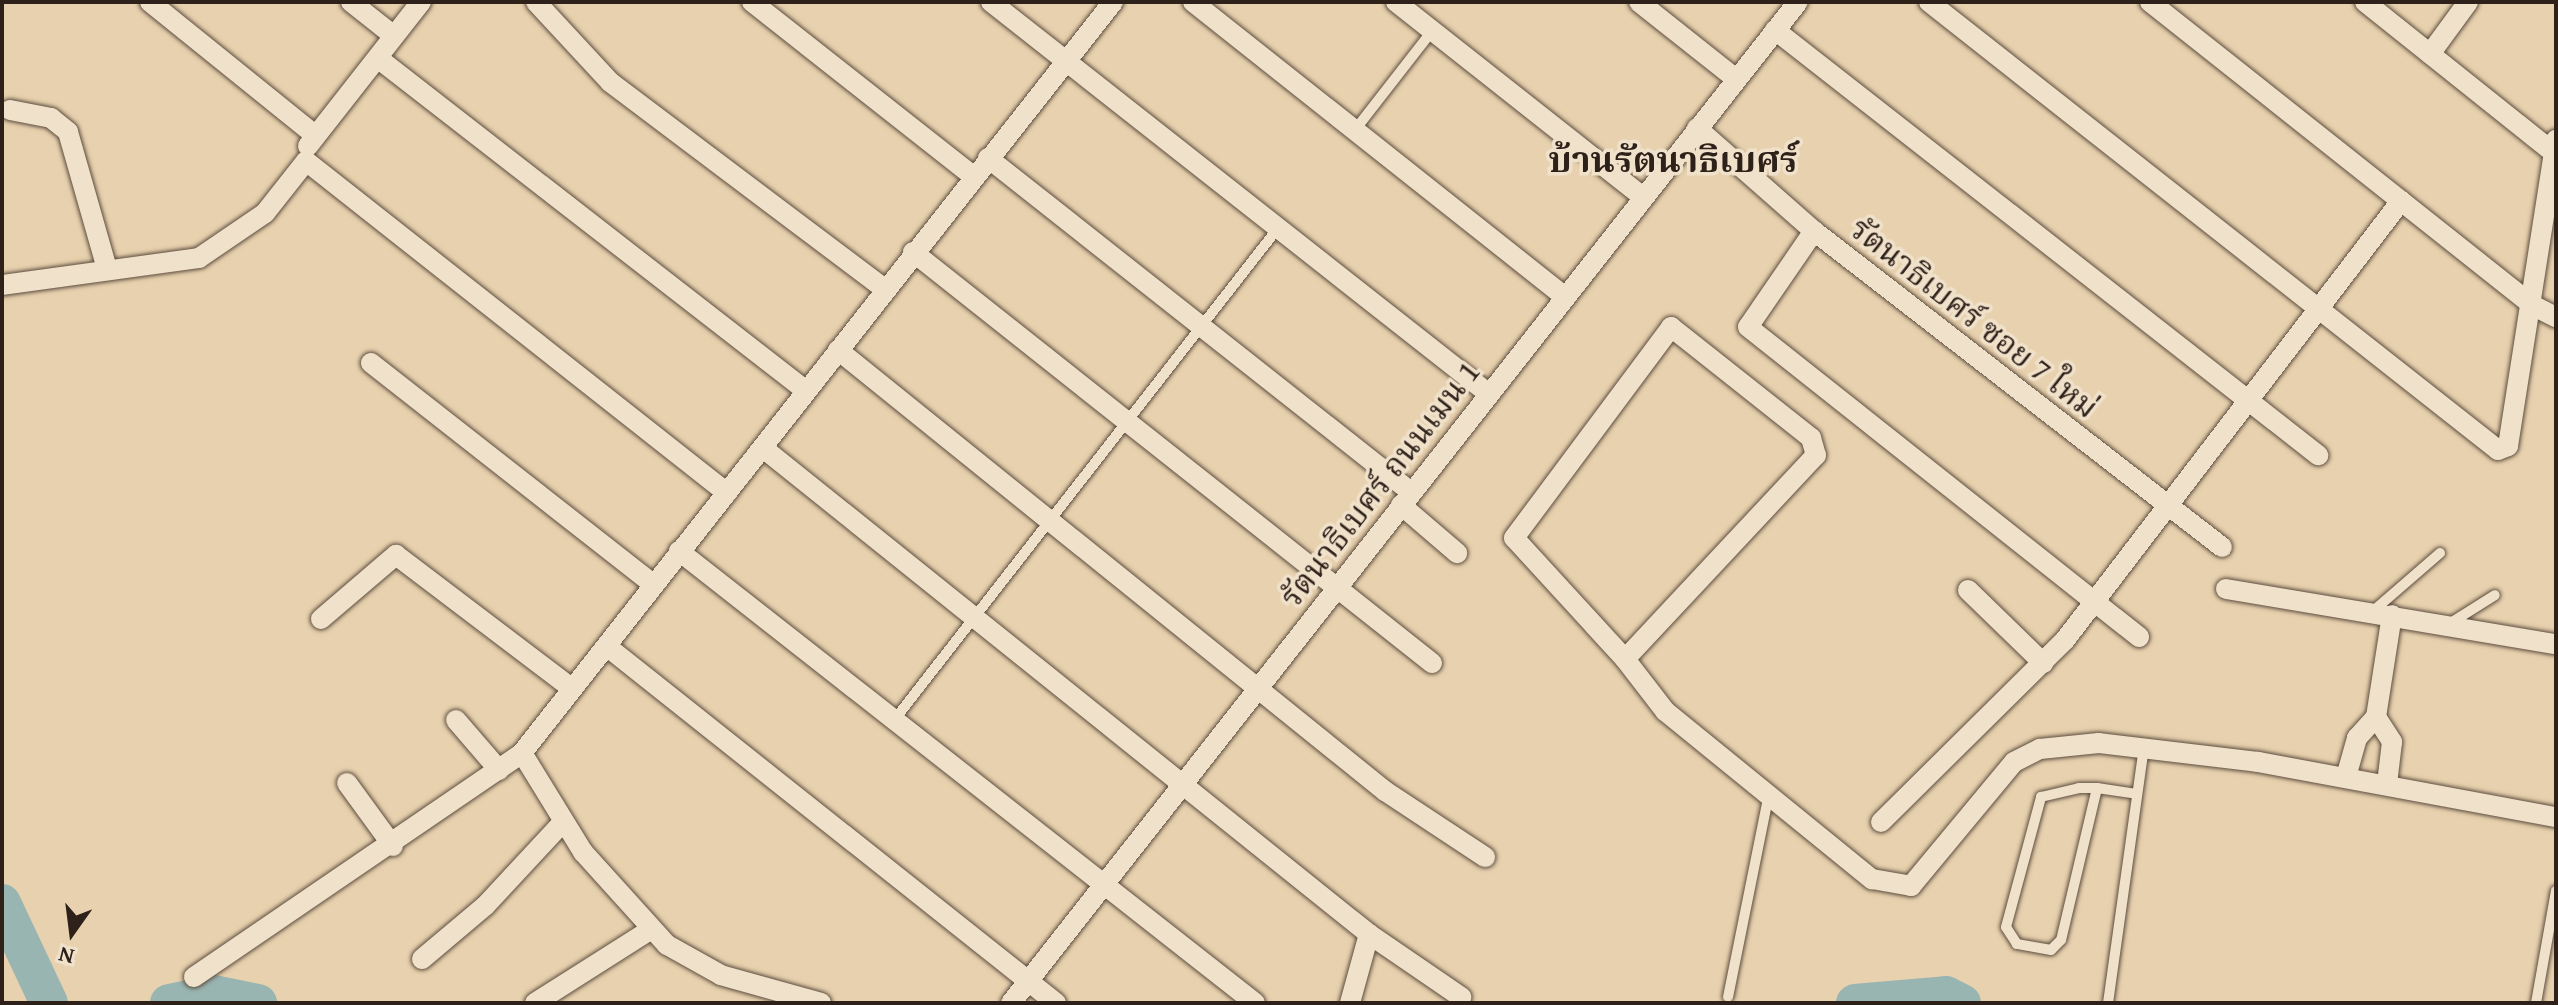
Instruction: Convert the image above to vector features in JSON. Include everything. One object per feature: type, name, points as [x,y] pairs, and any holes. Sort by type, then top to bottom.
[{"type":"street","points":[[150,2],[316,136]]},
{"type":"street","points":[[351,2],[393,35]]},
{"type":"street","points":[[2,285],[107,269],[178,263],[223,246],[265,213],[306,161],[316,136],[421,2]]},
{"type":"street","points":[[536,2],[610,82],[885,289]]},
{"type":"street","points":[[752,2],[973,176]]},
{"type":"street","points":[[991,2],[1489,394]]},
{"type":"street","points":[[194,977],[393,846],[522,753],[571,688],[609,648],[653,584],[1113,2]]},
{"type":"street","points":[[1193,2],[1565,297]]},
{"type":"street","points":[[1396,2],[1643,197]]},
{"type":"street","points":[[1639,2],[1736,79]]},
{"type":"street","name":"รัตนาธิเบศร์ ถนนเมน 1","points":[[1011,1003],[1798,2]]},
{"type":"street","points":[[1929,2],[2321,306],[2498,450],[2508,446],[2555,146],[2365,2]]},
{"type":"street","points":[[2150,2],[2532,305],[2556,317]]},
{"type":"street","points":[[2430,54],[2468,2]]},
{"type":"street","points":[[1775,30],[2318,455]]},
{"type":"street","points":[[379,59],[805,390]]},
{"type":"street","points":[[10,110],[51,118],[68,132],[107,269]]},
{"type":"street","name":"รัตนาธิเบศร์ ซอย 7 ใหม่","points":[[1697,128],[1814,231],[2222,547]]},
{"type":"street","points":[[988,158],[1201,326],[1406,499],[1457,553]]},
{"type":"street","points":[[306,161],[727,493]]},
{"type":"street","points":[[1881,822],[2043,663],[2169,508],[2401,201]]},
{"type":"street","points":[[1814,231],[1748,327],[2139,637]]},
{"type":"street","points":[[913,252],[1335,590],[1432,663]]},
{"type":"street","points":[[1625,659],[1816,455],[1811,438],[1671,327],[1514,538],[1625,659],[1665,711],[1768,799],[1872,879],[1896,888],[1911,886],[2014,762],[2055,747],[2144,747],[2346,777],[2556,817]]},
{"type":"street","points":[[838,350],[1385,791],[1485,857]]},
{"type":"street","points":[[371,363],[653,584]]},
{"type":"street","points":[[763,448],[1369,934],[1461,997]]},
{"type":"street","points":[[679,551],[1106,883],[1255,1003]]},
{"type":"street","points":[[321,619],[396,555],[571,688]]},
{"type":"street","points":[[2226,589],[2556,644]]},
{"type":"street","points":[[1968,590],[2043,663]]},
{"type":"street","points":[[2382,614],[2376,717],[2392,742],[2387,784]]},
{"type":"street","points":[[609,648],[1056,1003]]},
{"type":"street","points":[[2346,777],[2357,738],[2376,717]]},
{"type":"street","points":[[456,720],[499,770]]},
{"type":"street","points":[[522,753],[563,822],[650,930],[721,975],[821,1003]]},
{"type":"street","points":[[347,783],[393,846]]},
{"type":"street","points":[[422,959],[485,906],[563,822]]},
{"type":"street","points":[[535,1003],[650,930]]},
{"type":"street","points":[[1350,1003],[1369,934]]},
{"type":"lane","points":[[1355,130],[1432,31]]},
{"type":"lane","points":[[895,719],[1124,420],[1278,228]]},
{"type":"lane","points":[[2382,614],[2440,553]]},
{"type":"lane","points":[[2447,625],[2495,595]]},
{"type":"lane","points":[[2108,1003],[2144,747]]},
{"type":"lane","points":[[2097,788],[2061,940],[2051,950],[2017,944],[2006,927],[2041,797],[2097,788],[2137,794]]},
{"type":"lane","points":[[1728,997],[1768,799]]},
{"type":"lane","points":[[2536,1003],[2556,891]]},
{"type":"waterway","points":[[2,903],[49,1003]]},
{"type":"waterway","points":[[169,1003],[213,994],[258,1003]]},
{"type":"waterway","points":[[1855,1003],[1946,995],[1962,1003]]},
{"type":"district","name":"บ้านรัตนาธิเบศร์","points":[[1673,159]]}]
